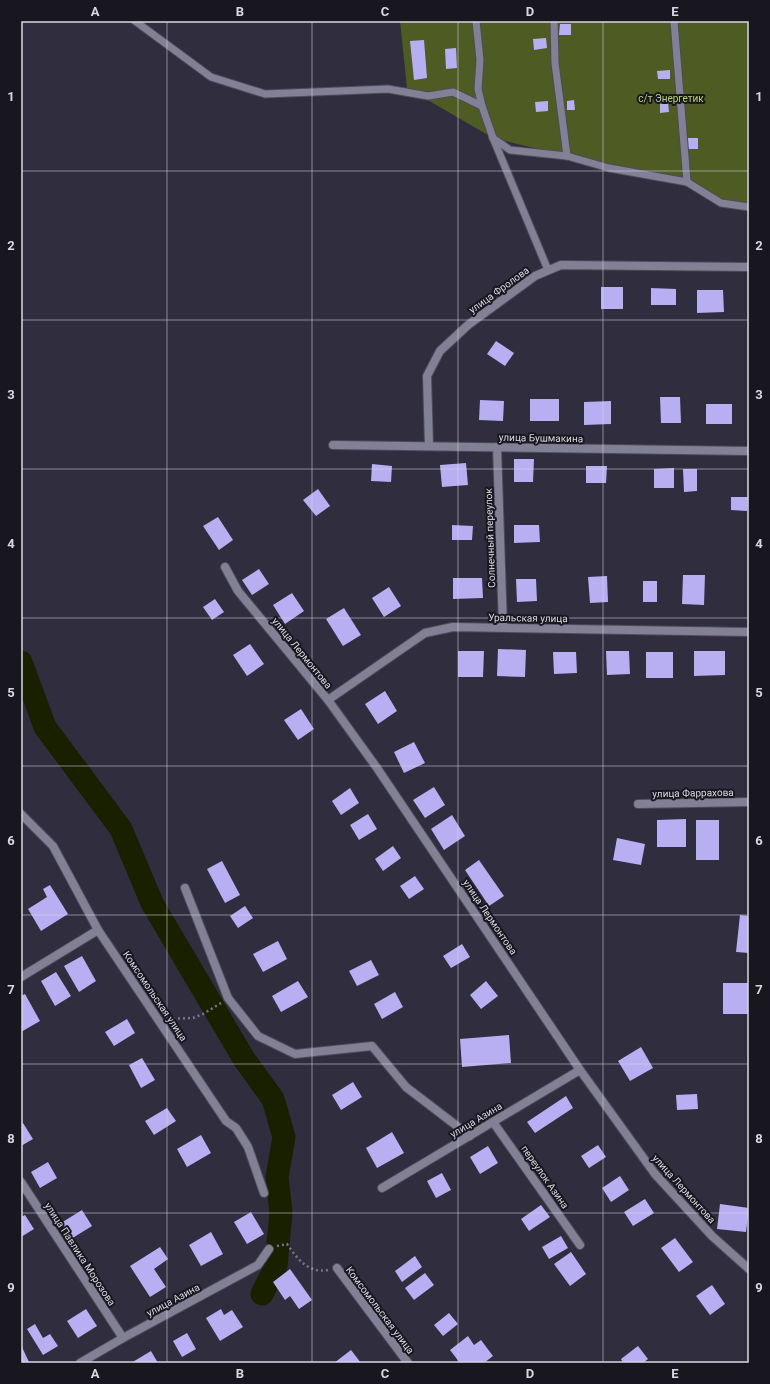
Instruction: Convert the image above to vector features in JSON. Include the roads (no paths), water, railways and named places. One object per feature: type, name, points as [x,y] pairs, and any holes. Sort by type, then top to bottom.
[{"type":"street","name":"улица Фролова","points":[[429,446],[427,376],[440,350],[468,325],[535,276],[561,265],[749,267]]},
{"type":"street","name":"улица Бушмакина","points":[[333,445],[749,451]]},
{"type":"street","name":"Солнечный переулок","points":[[497,447],[503,627]]},
{"type":"street","name":"улица Лермонтова","points":[[225,567],[238,591],[328,700],[377,768],[580,1070],[655,1174],[712,1236],[749,1269]]},
{"type":"street","name":"Уральская улица","points":[[328,700],[425,633],[453,627],[749,632]]},
{"type":"street","name":"улица Фаррахова","points":[[638,804],[749,802]]},
{"type":"street","name":"Комсомольская улица","points":[[21,814],[53,846],[98,930],[226,1121],[236,1128],[248,1147],[264,1193]]},
{"type":"street","points":[[185,888],[228,998],[258,1036],[295,1054],[372,1046],[406,1087],[470,1136]]},
{"type":"street","points":[[21,977],[98,930]]},
{"type":"street","name":"улица Азина","points":[[382,1188],[580,1070]]},
{"type":"street","name":"переулок Азина","points":[[493,1122],[580,1245]]},
{"type":"street","name":"улица Павлика Морозова","points":[[21,1182],[123,1338]]},
{"type":"street","name":"улица Азина","points":[[80,1363],[258,1265],[269,1249]]},
{"type":"street","name":"Комсомольская улица","points":[[337,1268],[408,1363]]},
{"type":"lane","points":[[135,21],[211,77],[265,94],[388,89],[428,96],[453,92],[482,106]]},
{"type":"lane","points":[[476,21],[480,60],[478,89],[482,106],[493,138],[548,270]]},
{"type":"lane","points":[[554,21],[555,63],[567,156]]},
{"type":"lane","points":[[674,21],[687,182]]},
{"type":"lane","points":[[493,138],[510,150],[567,156],[609,168],[687,182],[721,203],[749,207]]},
{"type":"waterway","points":[[21,662],[45,727],[121,829],[152,903],[244,1059],[273,1099],[284,1137],[277,1177],[281,1212],[276,1266],[262,1294]]},
{"type":"park label","name":"с/т Энергетик","points":[[671,98]]}]
